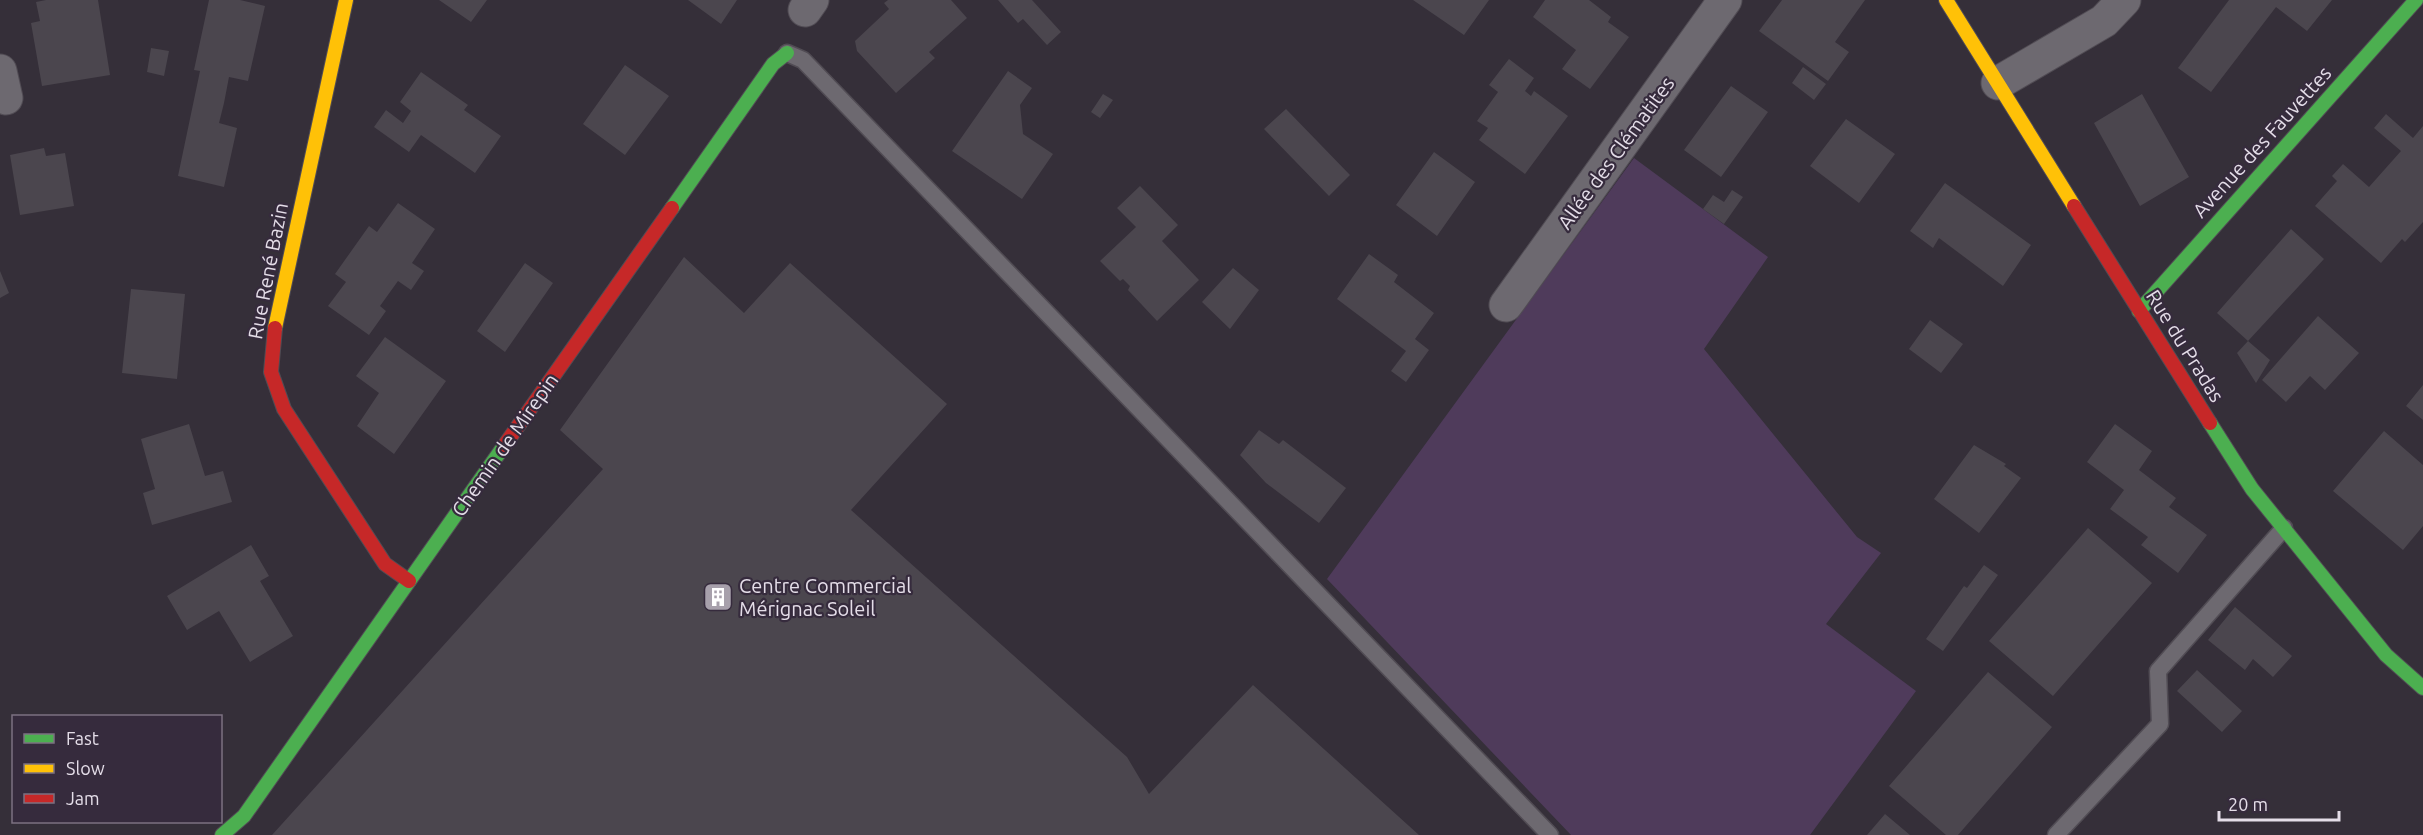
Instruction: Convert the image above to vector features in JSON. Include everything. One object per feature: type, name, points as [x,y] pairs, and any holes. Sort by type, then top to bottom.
[{"type":"street","name":"Rue René Bazin","points":[[346,0],[274,331],[271,372],[284,409],[385,564],[410,581]]},
{"type":"street","name":"Allée des Clématites","points":[[1506,305],[1725,0]]},
{"type":"street","name":"Rue du Pradas","points":[[1946,0],[2252,489],[2386,655],[2423,688]]},
{"type":"street","points":[[1998,83],[2104,21],[2124,0]]},
{"type":"street","name":"Avenue des Fauvettes","points":[[2139,311],[2416,0]]},
{"type":"street","name":"Chemin de Mirepin","points":[[222,835],[244,816],[773,64],[787,53]]},
{"type":"lane","points":[[787,53],[803,60],[1550,835]]},
{"type":"lane","points":[[2056,835],[2160,724],[2158,671],[2284,528]]},
{"type":"shaded area","points":[[1634,158],[1768,257],[1704,349],[1857,537],[1881,553],[1826,624],[1916,691],[1810,835],[1571,835],[1327,579]]},
{"type":"building","points":[[98,0],[110,75],[42,86],[31,23],[40,21],[36,2]]},
{"type":"building","points":[[209,0],[240,0],[265,6],[248,81],[229,77],[219,123],[237,128],[224,187],[178,176],[200,71],[194,70]]},
{"type":"building","points":[[439,0],[487,0],[471,22]]},
{"type":"building","points":[[688,0],[737,0],[721,24]]},
{"type":"building","points":[[888,0],[951,0],[967,18],[929,52],[935,58],[896,93],[857,51],[855,41],[889,9],[884,3]]},
{"type":"building","points":[[998,0],[1032,0],[1061,32],[1047,45],[1023,19],[1018,23]]},
{"type":"building","points":[[1413,0],[1489,0],[1464,35]]},
{"type":"building","points":[[1545,0],[1589,0],[1611,17],[1608,22],[1629,37],[1590,89],[1562,69],[1576,50],[1533,17]]},
{"type":"building","points":[[1782,0],[1865,0],[1835,42],[1849,52],[1828,81],[1759,31]]},
{"type":"building","points":[[2229,0],[2332,0],[2307,31],[2276,7],[2211,92],[2178,68]]},
{"type":"building","points":[[151,48],[169,51],[164,76],[147,72]]},
{"type":"building","points":[[1509,59],[1534,78],[1525,91],[1531,96],[1534,91],[1568,116],[1525,174],[1479,140],[1488,128],[1477,121],[1498,92],[1489,85]]},
{"type":"building","points":[[625,65],[669,96],[625,155],[583,124]]},
{"type":"building","points":[[1803,67],[1826,84],[1814,100],[1792,83]]},
{"type":"building","points":[[1008,71],[1032,88],[1020,105],[1023,134],[1053,154],[1022,199],[952,151]]},
{"type":"building","points":[[421,72],[468,105],[464,110],[501,136],[475,173],[421,135],[409,152],[374,127],[386,110],[403,123],[411,111],[400,102]]},
{"type":"building","points":[[1731,86],[1768,112],[1721,177],[1684,150]]},
{"type":"building","points":[[1103,94],[1113,100],[1100,118],[1091,112]]},
{"type":"building","points":[[2142,94],[2189,177],[2140,206],[2094,123]]},
{"type":"building","points":[[1286,109],[1350,175],[1329,196],[1264,129]]},
{"type":"building","points":[[2386,114],[2413,138],[2423,126],[2423,222],[2405,242],[2402,239],[2381,263],[2315,206],[2337,181],[2332,176],[2343,164],[2369,187],[2401,151],[2374,128]]},
{"type":"building","points":[[1846,119],[1895,154],[1859,203],[1810,166]]},
{"type":"building","points":[[44,148],[46,156],[65,153],[74,206],[20,215],[10,155]]},
{"type":"building","points":[[1434,152],[1475,182],[1437,236],[1396,205]]},
{"type":"building","points":[[1945,183],[2031,245],[2003,286],[1939,238],[1933,248],[1910,231]]},
{"type":"building","points":[[1140,186],[1178,225],[1162,241],[1199,280],[1157,321],[1128,290],[1130,286],[1123,279],[1120,281],[1100,261],[1136,227],[1117,208]]},
{"type":"building","points":[[1732,190],[1743,197],[1724,224],[1703,209],[1713,195],[1724,202]]},
{"type":"building","points":[[398,203],[435,229],[412,263],[424,271],[411,290],[398,281],[380,306],[386,311],[369,335],[328,306],[346,282],[335,274],[369,226],[377,232]]},
{"type":"building","points":[[2291,229],[2324,259],[2248,341],[2217,313]]},
{"type":"building","points":[[1369,254],[1398,275],[1394,282],[1434,313],[1415,339],[1429,350],[1406,382],[1391,371],[1406,351],[1337,299]]},
{"type":"building","name":"Centre Commercial Mérignac Soleil","points":[[684,257],[744,313],[790,263],[947,404],[851,510],[1127,757],[1149,794],[1253,685],[1419,835],[272,835],[603,469],[560,430]]},
{"type":"building","points":[[525,263],[553,283],[505,352],[477,331]]},
{"type":"building","points":[[1233,268],[1259,290],[1230,329],[1202,302]]},
{"type":"building","points":[[0,271],[9,293],[0,298]]},
{"type":"building","points":[[131,289],[185,294],[177,379],[122,373]]},
{"type":"building","points":[[2318,316],[2359,353],[2325,390],[2310,376],[2286,402],[2262,380]]},
{"type":"building","points":[[1930,320],[1963,344],[1941,373],[1909,349]]},
{"type":"building","points":[[385,337],[446,381],[394,454],[357,426],[379,393],[356,376]]},
{"type":"building","points":[[2248,341],[2270,360],[2256,383],[2237,353]]},
{"type":"building","points":[[2423,385],[2423,420],[2406,406]]},
{"type":"building","points":[[189,424],[205,476],[223,471],[232,502],[152,525],[143,493],[155,489],[141,439]]},
{"type":"building","points":[[2115,424],[2152,451],[2139,470],[2176,498],[2169,507],[2207,535],[2178,573],[2141,545],[2148,537],[2110,509],[2124,490],[2087,462]]},
{"type":"building","points":[[1259,430],[1279,444],[1283,440],[1346,488],[1319,523],[1266,483],[1240,455]]},
{"type":"building","points":[[2384,431],[2423,465],[2423,526],[2403,550],[2333,491]]},
{"type":"building","points":[[1974,445],[2006,464],[2004,466],[2021,478],[1979,533],[1934,499]]},
{"type":"building","points":[[2088,528],[2152,583],[2053,696],[1989,641]]},
{"type":"building","points":[[251,545],[269,576],[260,581],[293,636],[250,662],[219,611],[187,630],[167,596]]},
{"type":"building","points":[[1984,565],[1998,575],[1943,651],[1926,639],[1964,586],[1967,588]]},
{"type":"building","points":[[2235,607],[2292,656],[2273,677],[2253,659],[2245,670],[2208,640]]},
{"type":"building","points":[[2197,670],[2242,711],[2222,732],[2177,691]]},
{"type":"building","points":[[1988,672],[2052,727],[1958,835],[1946,835],[1889,786]]},
{"type":"building","points":[[1885,814],[1910,835],[1867,835]]},
{"type":"traffic: fast","points":[[2139,311],[2416,0]]},
{"type":"traffic: fast","points":[[672,208],[773,64],[787,53]]},
{"type":"traffic: fast","points":[[2210,423],[2252,489],[2386,655],[2423,688]]},
{"type":"traffic: fast","points":[[222,835],[244,816],[504,446]]},
{"type":"traffic: slow","points":[[275,328],[346,0]]},
{"type":"traffic: slow","points":[[1946,0],[2074,206]]},
{"type":"traffic: jam","points":[[2074,206],[2210,423]]},
{"type":"traffic: jam","points":[[504,446],[672,208]]},
{"type":"traffic: jam","points":[[275,328],[271,372],[284,409],[385,564],[409,581]]},
{"type":"place","name":"Centre Commercial Mérignac Soleil","points":[[718,597]]}]
